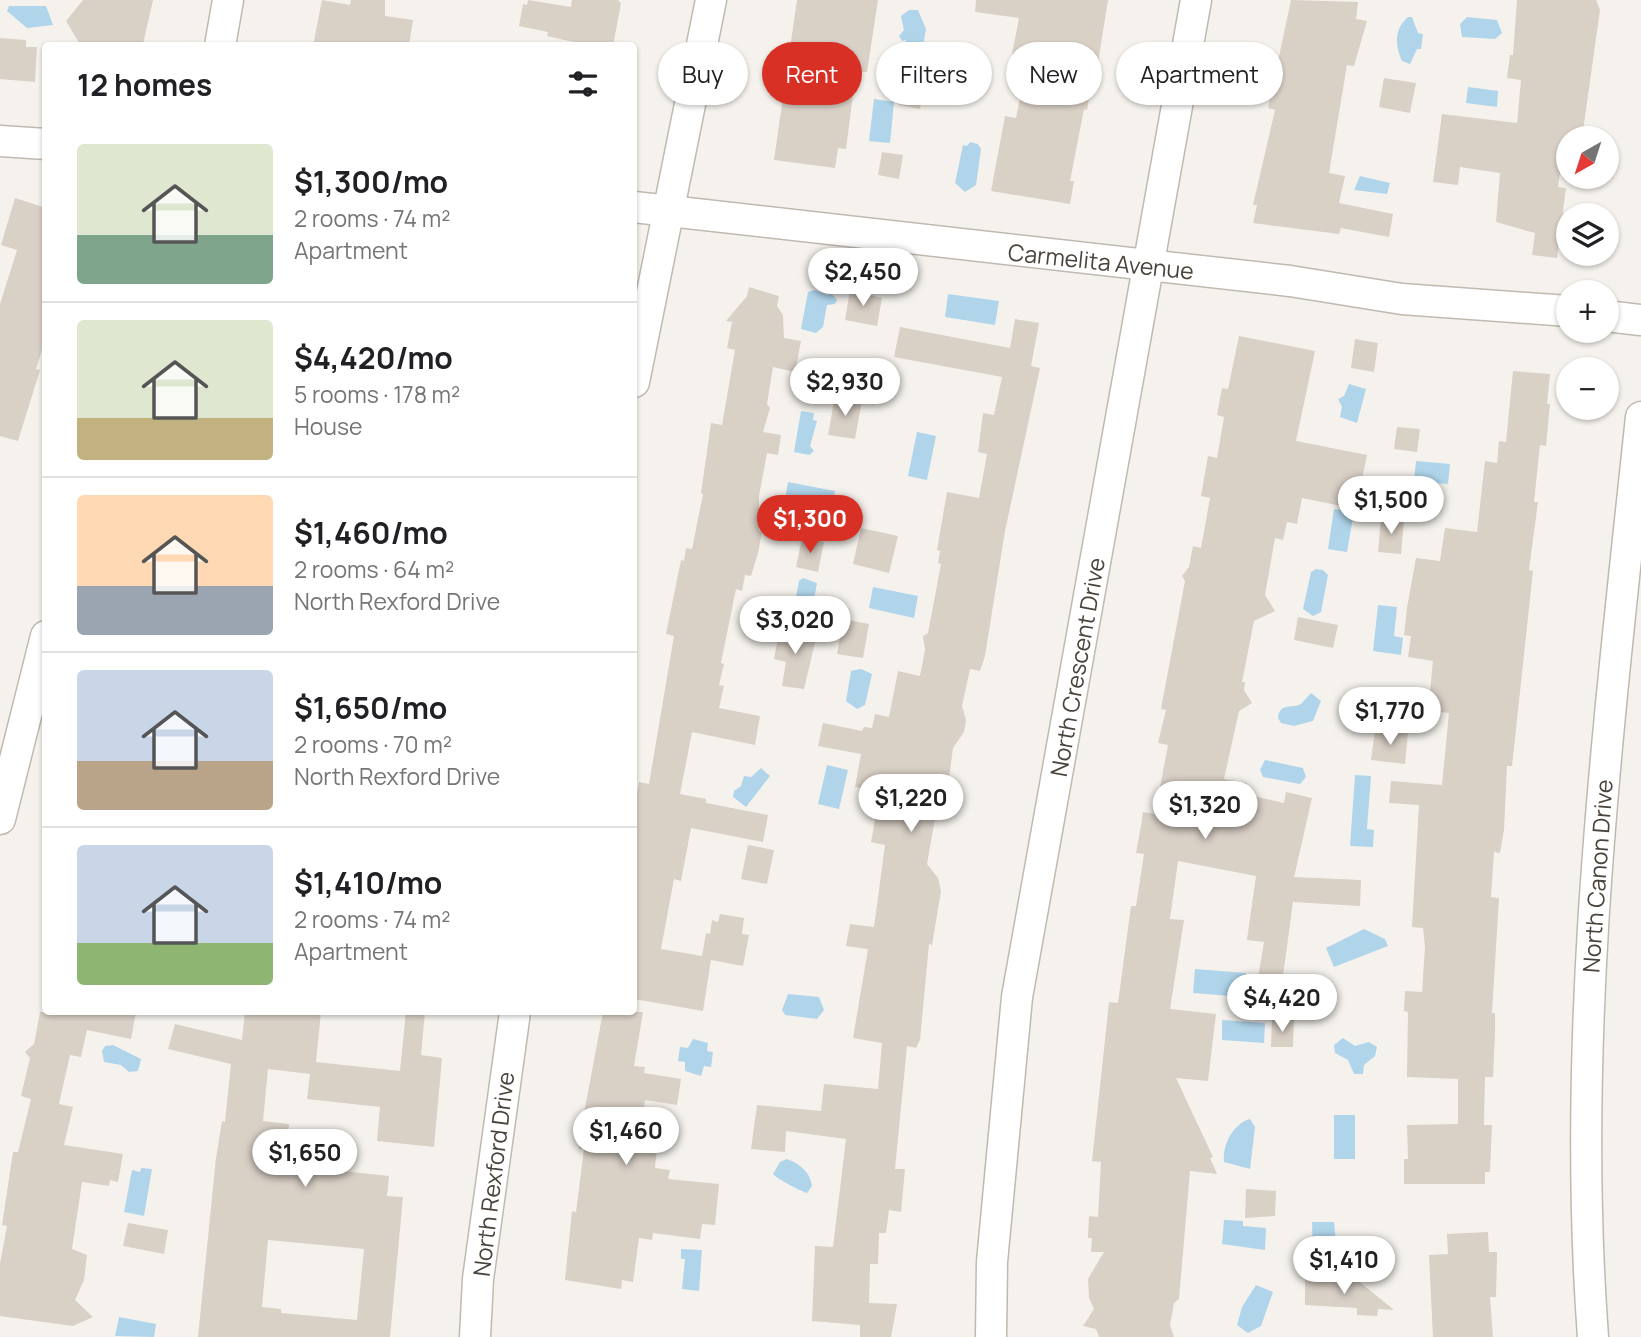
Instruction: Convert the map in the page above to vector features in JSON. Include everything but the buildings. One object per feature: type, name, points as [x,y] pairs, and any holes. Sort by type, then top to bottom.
[{"type":"street","points":[[221,42],[228,0]]},
{"type":"street","points":[[637,366],[711,0]]},
{"type":"street","name":"North Crescent Drive","points":[[991,1337],[992,1262],[1017,997],[1196,0]]},
{"type":"street","points":[[0,141],[42,144]]},
{"type":"street","name":"Carmelita Avenue","points":[[637,207],[1290,281],[1402,299],[1556,310]]},
{"type":"street","points":[[1619,317],[1641,320]]},
{"type":"street","name":"North Canon Drive","points":[[1594,1337],[1585,1162],[1592,915],[1641,417]]},
{"type":"street","points":[[0,819],[42,652]]},
{"type":"street","name":"North Rexford Drive","points":[[475,1337],[478,1279],[515,1015]]},
{"type":"water","points":[[9,6],[46,6],[53,25],[27,28],[7,11]]},
{"type":"water","points":[[909,10],[918,10],[926,29],[924,42],[902,41],[899,36],[904,30],[901,16]]},
{"type":"water","points":[[1408,17],[1412,17],[1418,33],[1423,34],[1421,49],[1417,49],[1410,64],[1402,61],[1397,43],[1400,27]]},
{"type":"water","points":[[1467,17],[1497,20],[1502,33],[1495,39],[1462,37],[1460,24]]},
{"type":"water","points":[[1468,87],[1498,91],[1497,107],[1466,103]]},
{"type":"water","points":[[874,99],[876,105],[894,105],[890,143],[869,141]]},
{"type":"water","points":[[970,142],[978,144],[981,149],[976,185],[965,192],[955,183],[963,145],[967,146]]},
{"type":"water","points":[[1360,176],[1390,183],[1387,194],[1354,190]]},
{"type":"water","points":[[814,290],[828,295],[831,293],[837,300],[835,304],[827,305],[823,327],[816,333],[801,329],[808,292]]},
{"type":"water","points":[[948,294],[999,301],[995,325],[945,317]]},
{"type":"water","points":[[1349,384],[1366,389],[1357,423],[1340,417],[1342,407],[1338,399],[1344,396]]},
{"type":"water","points":[[801,411],[814,413],[813,420],[817,421],[810,446],[814,451],[809,455],[794,452]]},
{"type":"water","points":[[917,432],[936,436],[927,480],[908,476]]},
{"type":"water","points":[[1416,461],[1450,464],[1448,484],[1414,481]]},
{"type":"water","points":[[788,482],[835,491],[831,515],[784,505]]},
{"type":"water","points":[[1334,509],[1354,512],[1347,552],[1328,549]]},
{"type":"water","points":[[1316,569],[1323,570],[1328,575],[1321,612],[1313,616],[1303,609],[1311,572]]},
{"type":"water","points":[[803,578],[817,583],[811,615],[814,620],[810,624],[793,613],[799,581]]},
{"type":"water","points":[[873,587],[918,596],[914,618],[869,608]]},
{"type":"water","points":[[1378,605],[1397,607],[1394,636],[1403,638],[1401,655],[1373,651]]},
{"type":"water","points":[[861,669],[872,674],[865,705],[857,709],[846,701],[851,671]]},
{"type":"water","points":[[1311,693],[1321,701],[1313,721],[1294,726],[1281,723],[1278,718],[1281,710],[1301,704]]},
{"type":"water","points":[[1265,760],[1303,768],[1306,777],[1300,784],[1263,777],[1260,770]]},
{"type":"water","points":[[827,765],[848,770],[839,809],[818,804]]},
{"type":"water","points":[[761,768],[770,776],[746,807],[733,797],[734,791],[741,786],[744,776],[751,777]]},
{"type":"water","points":[[1355,775],[1371,776],[1367,829],[1374,830],[1373,847],[1350,846]]},
{"type":"water","points":[[1364,929],[1385,939],[1388,946],[1334,967],[1326,948]]},
{"type":"water","points":[[1195,969],[1246,973],[1244,997],[1193,993]]},
{"type":"water","points":[[788,994],[819,997],[824,1010],[817,1019],[785,1015],[782,1010]]},
{"type":"water","points":[[1222,1020],[1265,1023],[1264,1043],[1222,1040]]},
{"type":"water","points":[[1343,1038],[1355,1046],[1369,1042],[1377,1047],[1375,1056],[1364,1065],[1363,1074],[1354,1074],[1348,1060],[1335,1053],[1334,1045]]},
{"type":"water","points":[[693,1039],[708,1043],[707,1051],[713,1052],[711,1067],[704,1066],[701,1076],[685,1071],[685,1062],[678,1061],[680,1047],[688,1048]]},
{"type":"water","points":[[113,1045],[141,1059],[138,1071],[129,1072],[121,1065],[104,1062],[102,1051],[105,1046]]},
{"type":"water","points":[[1334,1115],[1355,1115],[1355,1159],[1334,1159]]},
{"type":"water","points":[[1250,1119],[1255,1127],[1250,1169],[1224,1162],[1230,1136],[1238,1125]]},
{"type":"water","points":[[787,1159],[807,1173],[812,1186],[807,1193],[773,1174],[780,1162]]},
{"type":"water","points":[[141,1168],[152,1169],[144,1216],[124,1212],[132,1170],[140,1172]]},
{"type":"water","points":[[1224,1220],[1243,1221],[1243,1226],[1266,1228],[1265,1250],[1222,1244]]},
{"type":"water","points":[[1312,1222],[1334,1222],[1338,1267],[1313,1266]]},
{"type":"water","points":[[681,1249],[702,1250],[699,1291],[682,1289],[685,1259],[681,1259]]},
{"type":"water","points":[[1256,1285],[1273,1292],[1261,1326],[1248,1333],[1237,1325],[1242,1307]]},
{"type":"water","points":[[119,1317],[156,1324],[154,1337],[115,1336]]}]
